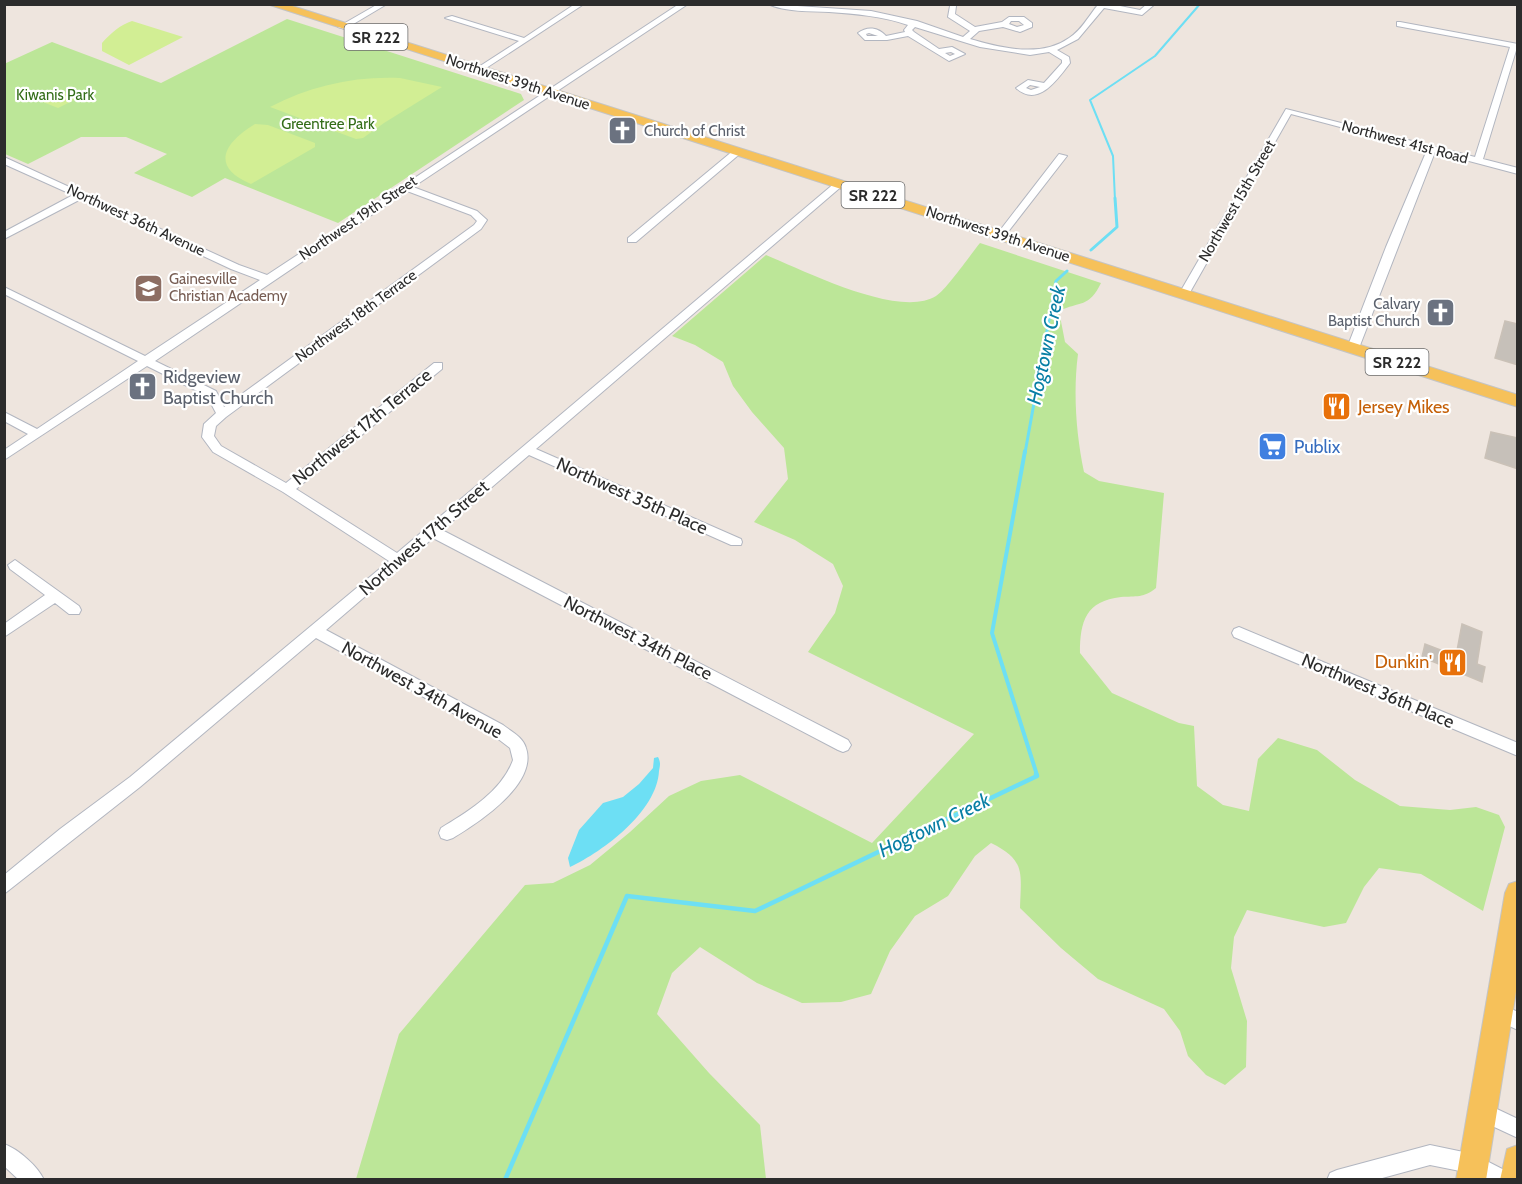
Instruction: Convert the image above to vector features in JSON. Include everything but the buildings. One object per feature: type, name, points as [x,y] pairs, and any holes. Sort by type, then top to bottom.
[{"type":"main road","name":"Northwest 39th Avenue","points":[[272,4],[1518,401]]},
{"type":"main road","points":[[1472,1172],[1482,1111],[1508,1017],[1516,910]]},
{"type":"main road","points":[[1515,1179],[1518,1160]]},
{"type":"street","points":[[342,27],[384,4]]},
{"type":"street","points":[[480,70],[581,4]]},
{"type":"street","name":"Northwest 19th Street","points":[[4,456],[405,187],[685,4]]},
{"type":"street","points":[[771,4],[851,8],[914,23],[964,40],[1017,51],[1049,50],[1074,39],[1098,5],[1142,13],[1152,4]]},
{"type":"street","points":[[953,8],[951,15],[975,31]]},
{"type":"street","points":[[449,18],[526,41]]},
{"type":"street","points":[[910,33],[908,30],[914,23]]},
{"type":"street","points":[[964,40],[975,31],[1005,24]]},
{"type":"street","points":[[1400,24],[1516,46],[1478,161]]},
{"type":"street","points":[[884,38],[910,33],[937,52]]},
{"type":"street","points":[[1046,86],[1066,63],[1066,59],[1049,50]]},
{"type":"street","name":"Northwest 15th Street","points":[[1184,294],[1283,120],[1290,111],[1292,112]]},
{"type":"street","name":"Northwest 41st Road","points":[[1292,112],[1518,171]]},
{"type":"street","points":[[1353,348],[1431,150]]},
{"type":"street","points":[[632,240],[737,152]]},
{"type":"street","points":[[1001,235],[1062,156]]},
{"type":"street","name":"Northwest 36th Avenue","points":[[4,160],[235,267],[267,279]]},
{"type":"street","name":"Northwest 17th Street","points":[[4,886],[66,834],[135,782],[315,631],[839,184]]},
{"type":"street","name":"Northwest 18th Terrace","points":[[286,489],[217,449],[208,437],[210,424],[478,227],[482,220],[474,213],[405,187]]},
{"type":"street","points":[[4,236],[81,195]]},
{"type":"street","points":[[4,290],[212,394],[222,414]]},
{"type":"street","name":"Northwest 17th Terrace","points":[[286,489],[438,366]]},
{"type":"street","points":[[4,416],[37,434]]},
{"type":"street","name":"Northwest 35th Place","points":[[528,450],[736,542]]},
{"type":"street","points":[[286,489],[398,560]]},
{"type":"street","name":"Northwest 34th Place","points":[[432,531],[843,745]]},
{"type":"street","points":[[15,565],[74,610]]},
{"type":"street","points":[[4,632],[55,595]]},
{"type":"street","name":"Northwest 34th Avenue","points":[[315,631],[498,730],[514,741],[519,750],[519,768],[485,808],[447,833]]},
{"type":"street","name":"Northwest 36th Place","points":[[1239,633],[1518,750]]},
{"type":"street","points":[[1482,1111],[1518,1130]]},
{"type":"street","points":[[4,1154],[34,1179]]},
{"type":"street","points":[[1337,1179],[1430,1155],[1472,1172],[1503,1179]]},
{"type":"green space","name":"Greentree Park","points":[[287,19],[521,94],[524,100],[338,223],[225,178],[192,197],[134,173],[167,154],[126,137],[81,137],[28,164],[5,154],[4,64],[52,42],[161,83]]},
{"type":"green space","points":[[132,21],[183,37],[129,65],[102,51],[102,43],[116,30]]},
{"type":"green space","points":[[400,78],[442,87],[363,138],[356,139],[270,107],[301,93],[333,84],[366,79]]},
{"type":"green space","name":"Kiwanis Park","points":[[55,89],[78,98],[58,108],[35,99]]},
{"type":"green space","points":[[255,124],[268,125],[315,143],[315,147],[251,184],[230,170],[226,162],[226,154],[229,146]]},
{"type":"green space","points":[[980,243],[1101,283],[1088,300],[1059,311],[1065,342],[1078,354],[1076,413],[1084,472],[1099,481],[1164,493],[1156,588],[1144,595],[1109,599],[1093,608],[1087,614],[1081,631],[1080,653],[1112,693],[1179,723],[1194,726],[1197,786],[1223,805],[1249,811],[1258,759],[1278,738],[1317,750],[1355,780],[1400,806],[1450,810],[1476,807],[1499,815],[1505,827],[1483,911],[1421,874],[1379,868],[1364,887],[1346,923],[1324,927],[1247,910],[1234,937],[1231,968],[1247,1021],[1246,1067],[1225,1085],[1206,1075],[1188,1056],[1180,1031],[1164,1009],[1098,979],[1061,948],[1020,908],[1021,885],[1016,862],[1010,855],[991,843],[975,856],[948,896],[915,916],[890,951],[871,994],[841,1002],[802,1003],[757,983],[700,947],[672,973],[657,1014],[709,1073],[760,1125],[766,1179],[356,1179],[399,1034],[525,885],[553,883],[590,865],[669,796],[701,781],[740,775],[872,843],[974,734],[808,652],[835,613],[843,586],[833,564],[795,540],[754,522],[788,479],[784,448],[752,412],[733,386],[723,362],[695,345],[672,336],[766,255],[852,290],[899,302],[920,301],[941,292]]},
{"type":"water","points":[[658,757],[660,766],[656,786],[639,815],[613,840],[570,867],[568,858],[579,830],[603,803],[623,797],[639,784],[653,768],[654,758]]},
{"type":"waterway","name":"Hogtown Creek","points":[[1115,200],[1113,156],[1090,100],[1155,56],[1200,4]]},
{"type":"waterway","name":"Hogtown Creek","points":[[1091,250],[1117,227],[1115,198]]},
{"type":"waterway","name":"Hogtown Creek","points":[[1025,453],[1056,281],[1067,271]]},
{"type":"waterway","name":"Hogtown Creek","points":[[1025,451],[992,633],[1037,775]]},
{"type":"waterway","name":"Hogtown Creek","points":[[505,1180],[627,896],[755,911],[1037,776],[1036,774]]},
{"type":"place","name":"Church of Christ","points":[[623,131]]},
{"type":"place","name":"Gainesville Christian Academy","points":[[148,288]]},
{"type":"place","name":"Calvary Baptist Church","points":[[1441,313]]},
{"type":"place","name":"Ridgeview Baptist Church","points":[[142,387]]},
{"type":"place","name":"Jersey Mikes","points":[[1337,407]]},
{"type":"place","name":"Publix","points":[[1273,447]]},
{"type":"place","name":"Dunkin'","points":[[1453,662]]}]
